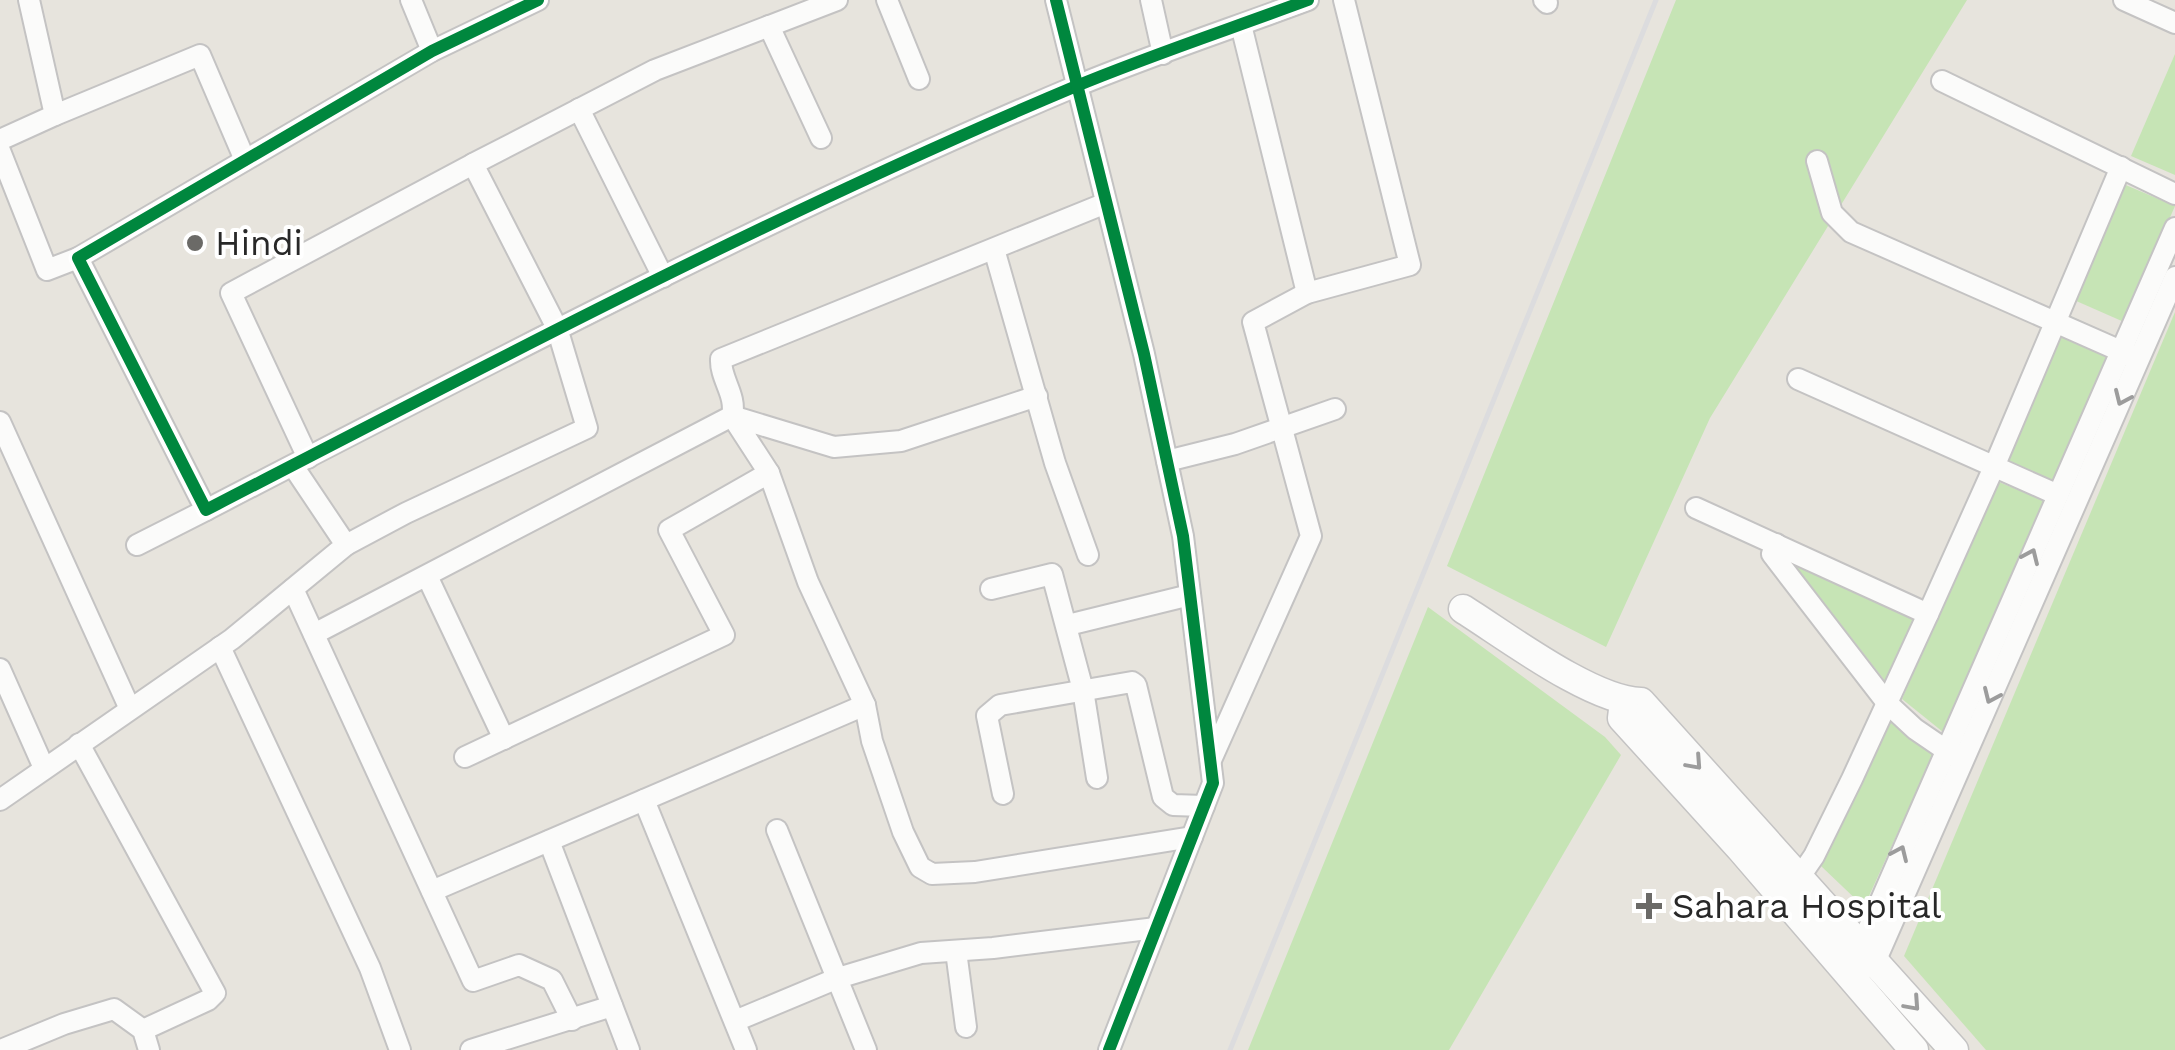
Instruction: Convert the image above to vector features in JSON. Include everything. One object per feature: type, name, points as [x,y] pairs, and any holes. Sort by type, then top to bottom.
[{"type":"street","points":[[30,0],[55,116]]},
{"type":"street","points":[[412,0],[432,51]]},
{"type":"street","points":[[0,151],[47,270],[78,258],[432,51],[538,0]]},
{"type":"street","points":[[346,545],[301,462],[231,294],[655,70],[837,0]]},
{"type":"street","points":[[887,0],[920,79]]},
{"type":"street","points":[[1056,0],[1183,536],[1213,782],[1109,1050]]},
{"type":"street","points":[[1151,0],[1163,54]]},
{"type":"street","points":[[138,545],[556,328],[895,166],[1078,86],[1241,25],[1280,5],[1308,0]]},
{"type":"street","points":[[1210,762],[1312,536],[1253,322],[1308,292],[1410,266],[1344,0]]},
{"type":"street","points":[[2124,0],[2175,23]]},
{"type":"street","points":[[1241,25],[1308,292]]},
{"type":"street","points":[[768,26],[821,138]]},
{"type":"street","points":[[0,140],[200,56],[245,160]]},
{"type":"street","points":[[1942,81],[2175,194]]},
{"type":"street","points":[[579,110],[663,278]]},
{"type":"street","points":[[1817,161],[1832,212],[1851,232],[2130,355]]},
{"type":"street","points":[[0,800],[220,648],[346,545],[587,428],[556,328],[473,164]]},
{"type":"street","points":[[1792,889],[1928,614],[2120,168]]},
{"type":"street","points":[[1106,203],[721,359],[720,366],[734,401],[732,416],[770,473],[808,582],[865,705],[872,741],[903,832],[920,867],[932,874],[974,872],[1192,837]]},
{"type":"street","points":[[1862,961],[2130,355],[2175,228]]},
{"type":"street","points":[[994,248],[1055,463],[1088,555]]},
{"type":"street","points":[[78,258],[206,510]]},
{"type":"street","points":[[1954,756],[2058,495],[2175,277]]},
{"type":"street","points":[[1798,378],[2058,495]]},
{"type":"street","points":[[314,634],[732,416],[834,446],[901,441],[1037,396]]},
{"type":"street","points":[[1167,462],[1236,444],[1335,409]]},
{"type":"street","points":[[0,422],[130,709]]},
{"type":"street","points":[[465,757],[724,635],[670,530],[770,473]]},
{"type":"street","points":[[1696,508],[1928,614]]},
{"type":"street","points":[[1776,544],[1772,554],[1887,703],[1915,729],[1954,756]]},
{"type":"street","points":[[991,589],[1052,574],[1083,690],[1097,778]]},
{"type":"street","points":[[427,576],[504,739]]},
{"type":"street","points":[[294,589],[474,981],[519,965],[552,980],[572,1020]]},
{"type":"street","points":[[1068,625],[1190,596]]},
{"type":"street","points":[[1462,608],[1554,667],[1624,702],[1622,718],[1954,1050]]},
{"type":"street","points":[[220,648],[370,968],[400,1050]]},
{"type":"street","points":[[0,670],[44,768]]},
{"type":"street","points":[[1003,794],[987,716],[1000,705],[1132,682],[1136,685],[1163,797],[1173,804],[1204,806]]},
{"type":"street","points":[[432,891],[865,705]]},
{"type":"street","points":[[1,1050],[114,1009],[146,1040],[215,993],[79,744]]},
{"type":"street","points":[[644,800],[746,1050]]},
{"type":"street","points":[[777,830],[866,1050]]},
{"type":"street","points":[[549,841],[629,1050]]},
{"type":"street","points":[[735,1021],[838,978],[920,953],[1156,928]]},
{"type":"street","points":[[956,950],[966,1027]]},
{"type":"street","points":[[1862,961],[1914,1050]]},
{"type":"street","points":[[471,1050],[510,1045],[612,1006]]},
{"type":"green space","points":[[1676,0],[1967,0],[1710,418],[1606,647],[1447,566]]},
{"type":"green space","points":[[2175,54],[2175,175],[2131,156]]},
{"type":"green space","points":[[2121,183],[2175,206],[2124,322],[2074,300]]},
{"type":"green space","points":[[2175,312],[2175,1050],[1986,1050],[1904,956]]},
{"type":"green space","points":[[2068,315],[2117,337],[2053,485],[2003,464]]},
{"type":"green space","points":[[1996,481],[2047,501],[1943,732],[1902,699]]},
{"type":"green space","points":[[1794,564],[1915,619],[1888,685]]},
{"type":"green space","points":[[1428,607],[1605,737],[1621,755],[1449,1050],[1248,1050]]},
{"type":"green space","points":[[1892,720],[1934,753],[1864,907],[1821,866]]},
{"type":"railway","points":[[1230,1050],[1656,0]]},
{"type":"cycle path","points":[[538,0],[432,51],[78,258],[206,510],[636,290],[853,185],[1074,87],[1308,0]]},
{"type":"cycle path","points":[[1056,0],[1144,354],[1183,536],[1213,783],[1109,1050]]},
{"type":"place","name":"Hindi","points":[[195,243]]},
{"type":"place","name":"Sahara Hospital","points":[[1649,906]]}]
